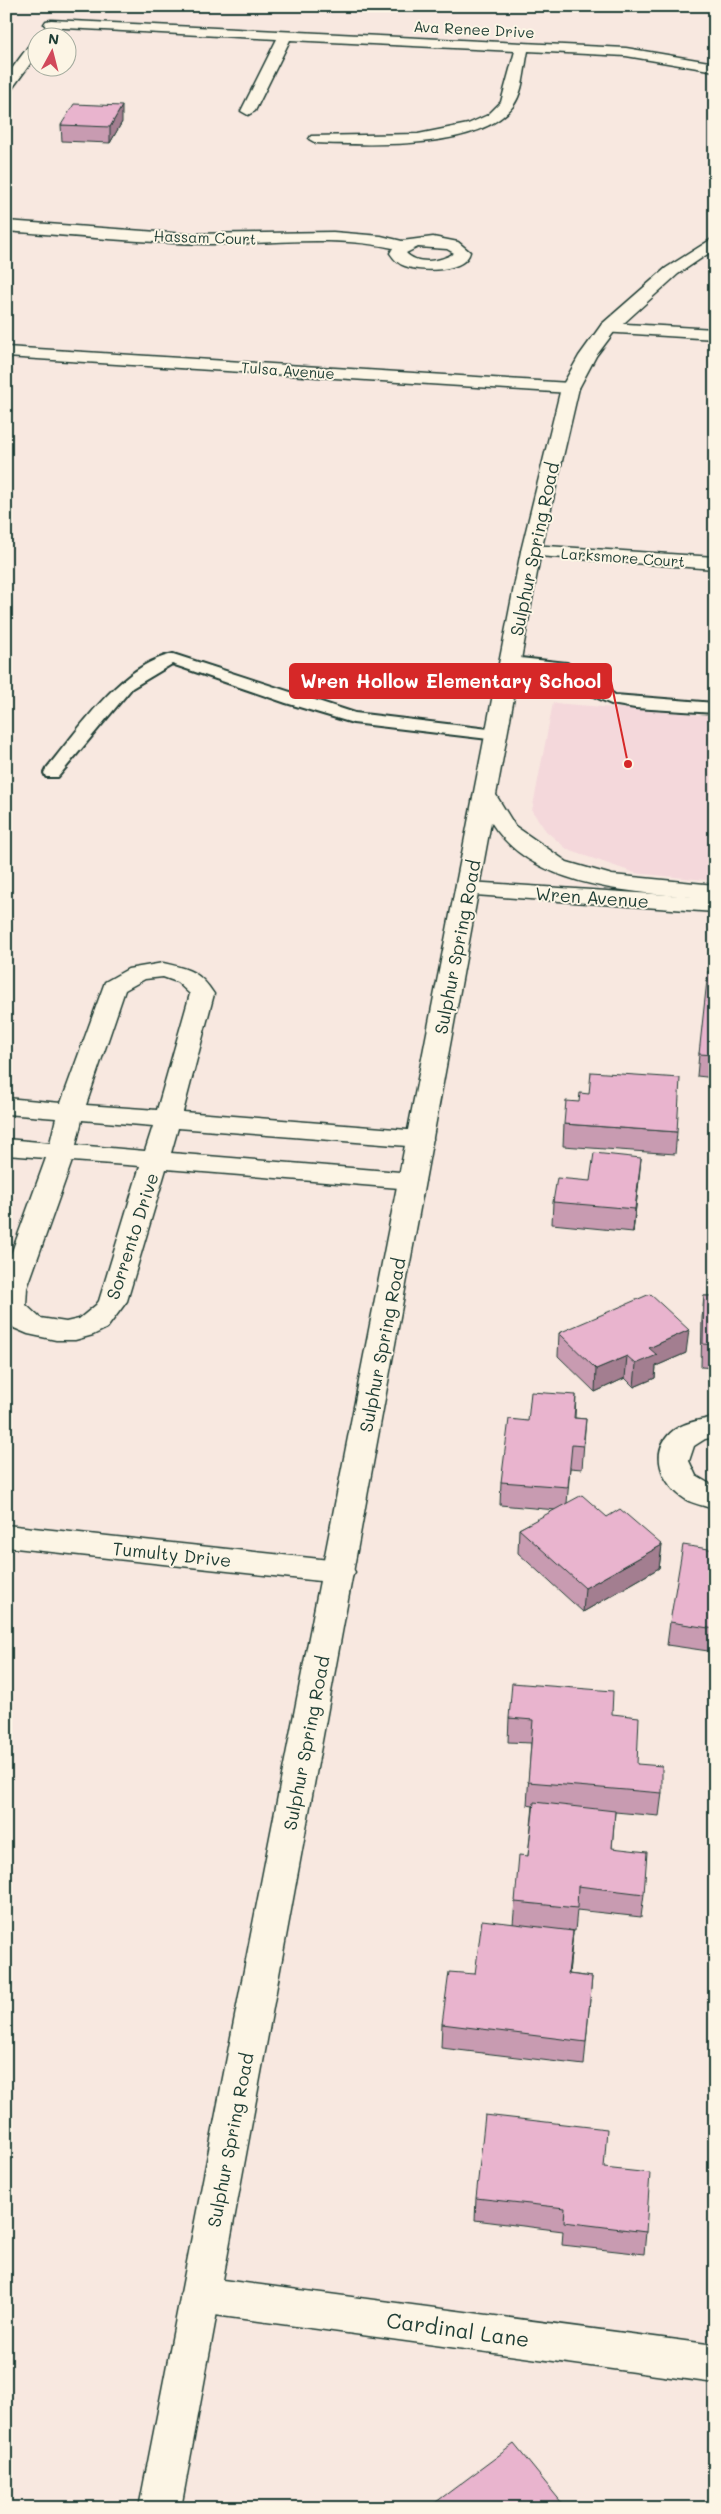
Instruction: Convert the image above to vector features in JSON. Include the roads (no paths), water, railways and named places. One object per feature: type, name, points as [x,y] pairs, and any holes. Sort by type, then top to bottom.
[{"type":"street","points":[[49,28],[60,12]]},
{"type":"street","name":"Ava Renee Drive","points":[[52,24],[626,52],[694,62],[715,68]]},
{"type":"street","points":[[248,111],[285,36]]},
{"type":"street","points":[[316,139],[356,141],[413,139],[441,135],[483,123],[498,114],[508,104],[522,48]]},
{"type":"street","points":[[6,87],[28,57]]},
{"type":"street","name":"Hassam Court","points":[[6,226],[210,239],[336,238],[385,241],[404,246]]},
{"type":"street","name":"Sulphur Spring Road","points":[[160,2508],[469,889],[531,551],[570,388],[588,356],[608,328],[672,271],[715,242]]},
{"type":"street","points":[[608,328],[715,334]]},
{"type":"street","name":"Tulsa Avenue","points":[[6,352],[570,388]]},
{"type":"street","name":"Larksmore Court","points":[[531,551],[715,563]]},
{"type":"street","points":[[486,797],[507,830],[531,849],[559,867],[610,882],[715,892]]},
{"type":"street","name":"Wren Avenue","points":[[469,889],[715,905]]},
{"type":"street","name":"Sorrento Drive","points":[[163,970],[182,974],[193,980],[202,994],[168,1120],[113,1301],[107,1312],[87,1328],[57,1331],[39,1328],[25,1322],[12,1306],[13,1288],[61,1153],[71,1111],[114,987],[127,976],[146,971],[163,970]]},
{"type":"street","points":[[6,1106],[420,1140]]},
{"type":"street","name":"Sorrento Drive","points":[[6,1148],[412,1181]]},
{"type":"street","points":[[715,1427],[690,1433],[678,1442],[672,1457],[674,1469],[682,1481],[694,1491],[715,1498]]},
{"type":"street","name":"Tumulty Drive","points":[[6,1536],[339,1572]]},
{"type":"street","name":"Cardinal Lane","points":[[200,2295],[715,2364]]},
{"type":"lane","points":[[52,773],[126,685],[164,662],[174,659],[292,700],[352,718],[497,735]]},
{"type":"lane","points":[[511,662],[561,666],[611,699],[635,703],[715,708]]},
{"type":"place","name":"Wren Hollow Elementary School","points":[[628,764]]}]
